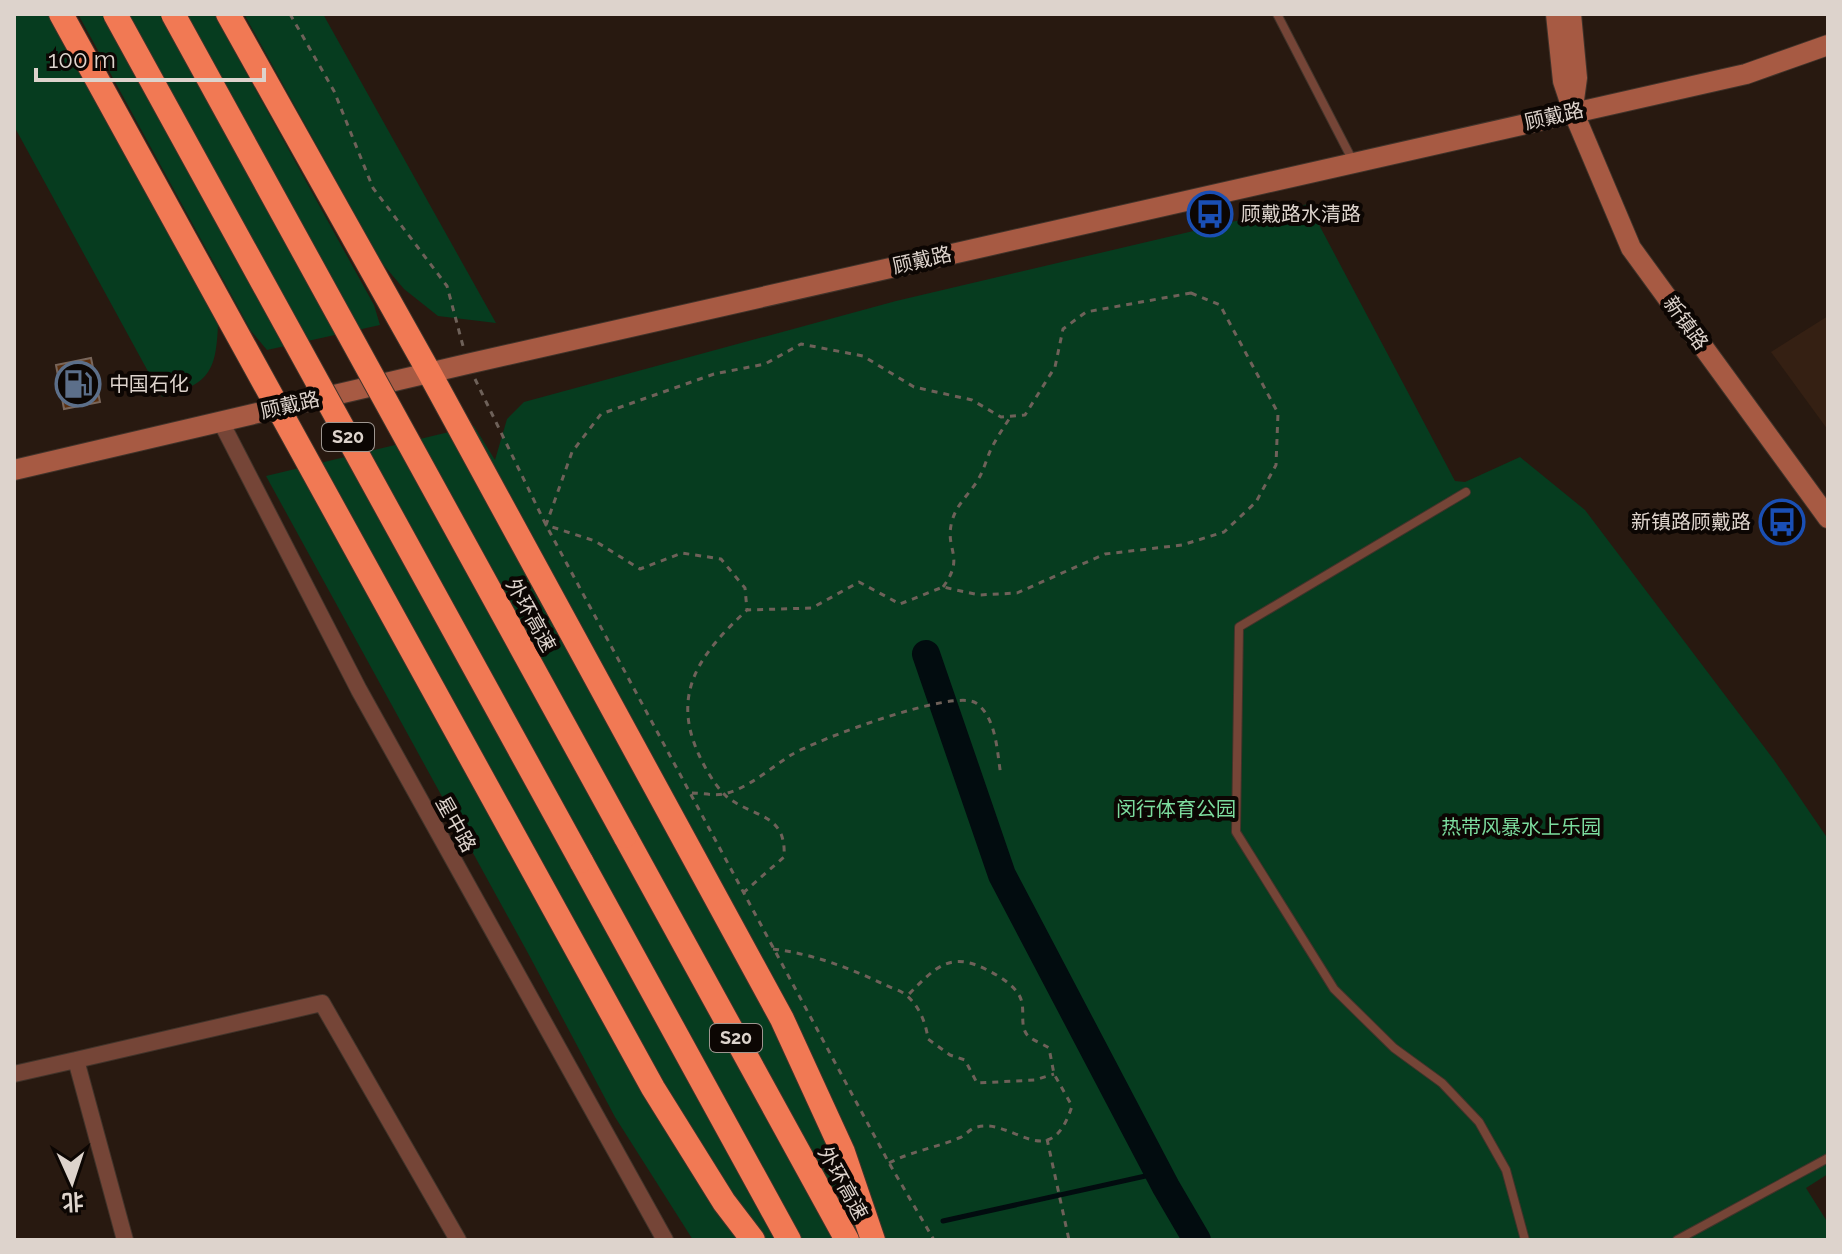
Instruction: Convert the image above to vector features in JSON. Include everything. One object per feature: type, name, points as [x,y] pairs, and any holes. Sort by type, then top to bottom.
[{"type":"highway","points":[[61,14],[653,1088],[724,1202],[753,1240]]},
{"type":"highway","name":"S20","points":[[115,14],[789,1240]]},
{"type":"highway","name":"外环高速","points":[[173,14],[847,1240]]},
{"type":"highway","points":[[228,14],[429,372],[782,1019],[843,1152],[873,1240]]},
{"type":"main road","name":"新镇路","points":[[1556,14],[1563,81],[1631,248],[1828,518]]},
{"type":"main road","points":[[1571,14],[1577,78],[1573,111]]},
{"type":"main road","name":"顾戴路","points":[[14,470],[429,372],[1746,74],[1828,45]]},
{"type":"street","name":"星中路","points":[[221,422],[359,690],[665,1240]]},
{"type":"street","points":[[14,1074],[322,1003],[458,1240]]},
{"type":"street","points":[[76,1060],[125,1240]]},
{"type":"lane","points":[[1277,14],[1354,163]]},
{"type":"lane","points":[[1466,492],[1239,627],[1236,832],[1334,989],[1394,1048],[1442,1083],[1479,1122],[1506,1170],[1525,1240]]},
{"type":"lane","points":[[1677,1240],[1828,1158]]},
{"type":"path","points":[[290,14],[334,91],[373,188],[447,286],[467,364],[546,525],[889,1163],[934,1240]]},
{"type":"path","points":[[546,525],[572,452],[601,414],[714,374],[765,364],[801,344],[863,356],[914,387],[972,400],[1001,417],[1025,415],[1055,367],[1063,329],[1086,312],[1191,293],[1220,305],[1278,413],[1276,465],[1256,502],[1224,532],[1182,545],[1105,554],[1017,593],[979,595],[943,587]]},
{"type":"path","points":[[743,893],[784,857],[785,842],[765,815],[740,805],[724,794],[689,735],[686,708],[691,682],[702,662],[724,631],[747,610],[812,608],[859,582],[900,604],[943,587],[954,573],[956,561],[951,523],[960,501],[979,479],[992,447],[1011,416]]},
{"type":"path","points":[[546,525],[595,541],[640,569],[682,553],[721,559],[745,588],[747,610]]},
{"type":"path","points":[[691,793],[724,794],[756,779],[809,746],[919,707],[963,698],[975,703],[987,716],[994,735],[1001,776]]},
{"type":"path","points":[[773,949],[823,960],[907,996],[926,1023],[928,1039],[950,1055],[965,1060],[977,1083],[1035,1080],[1054,1074]]},
{"type":"path","points":[[889,1163],[911,1152],[961,1138],[973,1128],[988,1126],[1024,1139],[1047,1139],[1066,1122],[1072,1106],[1054,1074],[1049,1048],[1030,1037],[1023,1027],[1024,1006],[1019,994],[1002,978],[964,960],[945,963],[907,996]]},
{"type":"path","points":[[1047,1139],[1069,1240]]},
{"type":"shaded area","points":[[1828,316],[1828,430],[1771,352]]},
{"type":"green space","points":[[14,14],[51,14],[218,325],[212,365],[200,381],[190,387],[162,397],[14,126]]},
{"type":"green space","points":[[78,14],[214,14],[374,305],[380,325],[267,350],[251,331]]},
{"type":"green space","points":[[244,14],[323,14],[496,323],[438,316],[404,289],[381,262]]},
{"type":"green space","name":"闵行体育公园","points":[[1308,204],[1455,481],[1465,482],[1520,457],[1585,510],[1774,760],[1828,839],[1828,1174],[1806,1188],[1828,1223],[1828,1240],[693,1240],[615,1117],[266,476],[474,426],[495,460],[507,419],[524,402],[896,301]]},
{"type":"building","name":"中国石化","points":[[91,358],[100,402],[64,409],[56,365]]},
{"type":"waterway","points":[[926,654],[1002,875],[1197,1240]]},
{"type":"waterway","points":[[943,1221],[1159,1173]]},
{"type":"place","name":"顾戴路水清路","points":[[1210,214]]},
{"type":"place","name":"中国石化","points":[[78,384]]},
{"type":"place","name":"新镇路顾戴路","points":[[1782,522]]},
{"type":"park label","name":"热带风暴水上乐园","points":[[1521,827]]}]
